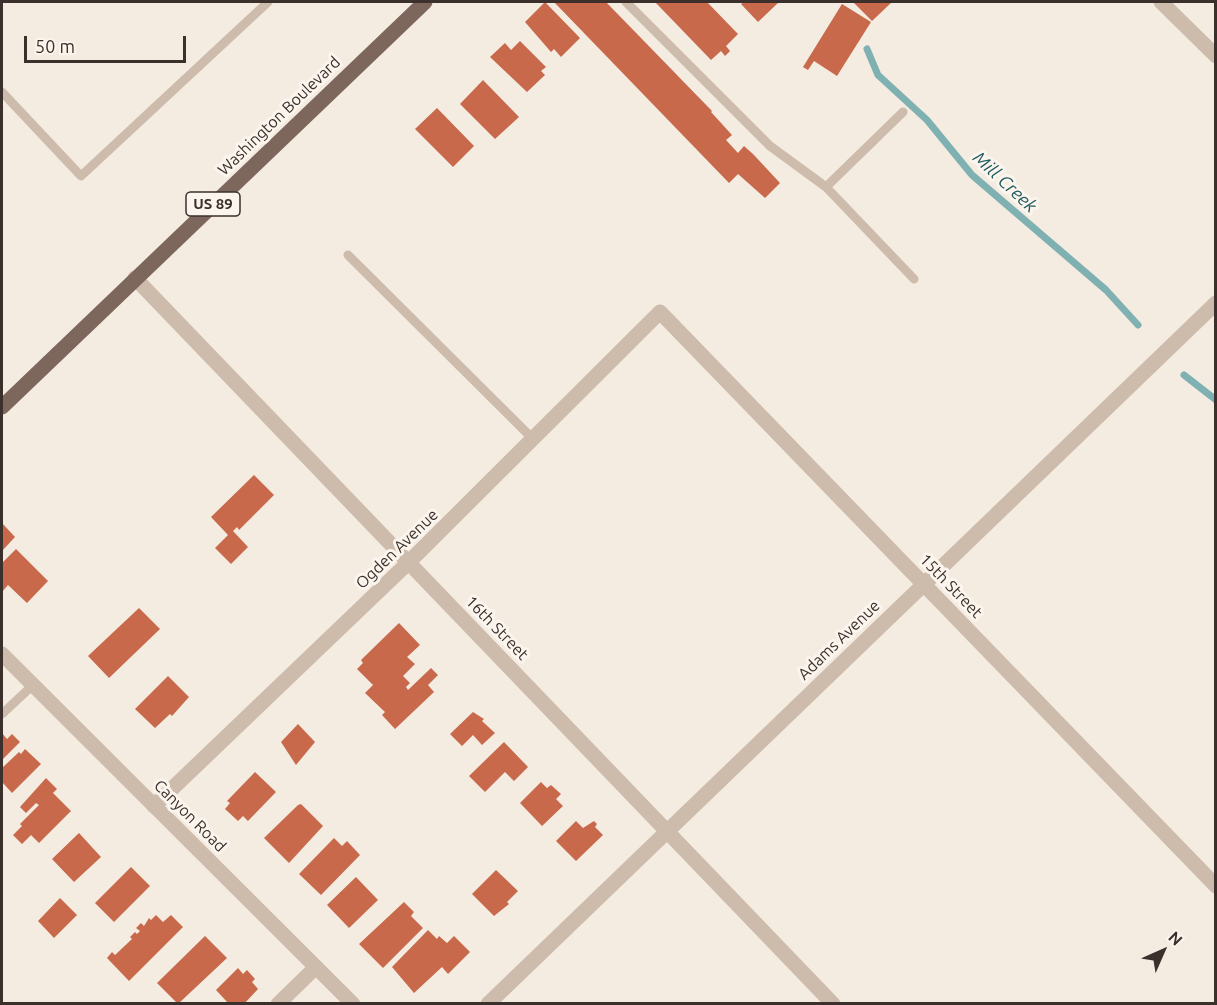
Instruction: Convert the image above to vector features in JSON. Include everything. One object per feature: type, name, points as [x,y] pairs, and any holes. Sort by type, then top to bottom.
[{"type":"main road","name":"Washington Boulevard","points":[[2,407],[418,4]]},
{"type":"street","points":[[1161,2],[1215,56]]},
{"type":"street","name":"16th Street","points":[[135,278],[833,1004]]},
{"type":"street","name":"Adams Avenue","points":[[488,1004],[1215,303]]},
{"type":"street","name":"Ogden Avenue","points":[[154,806],[410,562],[660,312]]},
{"type":"street","name":"15th Street","points":[[660,312],[1215,886]]},
{"type":"street","name":"Canyon Road","points":[[2,654],[353,1004]]},
{"type":"street","points":[[278,1004],[316,967]]},
{"type":"lane","points":[[2,92],[81,176],[268,2]]},
{"type":"lane","points":[[626,2],[771,146],[826,187],[914,279]]},
{"type":"lane","points":[[826,187],[903,112]]},
{"type":"lane","points":[[348,255],[533,439]]},
{"type":"lane","points":[[2,714],[33,685]]},
{"type":"building","points":[[545,2],[580,38],[561,57],[554,49],[551,52],[525,22]]},
{"type":"building","points":[[554,2],[606,2],[712,111],[732,135],[726,140],[738,153],[744,146],[780,183],[765,198],[738,174],[729,183]]},
{"type":"building","points":[[655,2],[707,2],[738,34],[726,46],[730,51],[725,56],[721,51],[711,60]]},
{"type":"building","points":[[744,2],[779,2],[758,22],[741,4]]},
{"type":"building","points":[[853,2],[892,2],[872,21]]},
{"type":"building","points":[[842,4],[871,22],[837,76],[814,61],[808,70],[803,67]]},
{"type":"building","points":[[520,41],[546,67],[541,71],[545,75],[527,92],[490,57],[505,43],[511,50]]},
{"type":"building","points":[[483,80],[519,117],[495,139],[460,104]]},
{"type":"building","points":[[437,108],[474,146],[453,167],[415,129]]},
{"type":"building","points":[[254,475],[274,495],[239,530],[237,527],[233,531],[248,547],[231,564],[215,548],[228,535],[211,517]]},
{"type":"building","points":[[2,523],[15,537],[2,551]]},
{"type":"building","points":[[16,549],[48,581],[27,603],[8,585],[2,592],[2,563]]},
{"type":"building","points":[[139,608],[160,629],[109,678],[88,656]]},
{"type":"building","points":[[399,623],[420,645],[407,657],[415,664],[403,676],[410,683],[406,687],[408,690],[431,668],[438,675],[428,685],[434,692],[395,729],[382,715],[385,712],[365,693],[373,685],[357,669],[363,663],[361,660]]},
{"type":"building","points":[[168,676],[189,697],[172,716],[170,714],[155,728],[135,709]]},
{"type":"building","points":[[473,712],[484,719],[482,721],[495,733],[482,745],[473,735],[462,746],[450,734]]},
{"type":"building","points":[[298,724],[315,742],[296,765],[281,742]]},
{"type":"building","points":[[2,733],[7,739],[12,734],[20,742],[2,760]]},
{"type":"building","points":[[504,742],[528,767],[514,781],[505,772],[485,792],[469,776]]},
{"type":"building","points":[[25,749],[41,764],[12,793],[2,782],[2,768]]},
{"type":"building","points":[[255,772],[276,792],[248,821],[243,816],[238,821],[225,809],[230,803],[227,801]]},
{"type":"building","points":[[46,778],[57,789],[53,793],[71,811],[39,843],[31,835],[22,844],[13,835],[22,826],[20,824],[39,805],[36,803],[26,813],[20,807]]},
{"type":"building","points":[[541,782],[547,788],[551,785],[561,794],[556,799],[563,806],[542,826],[520,803]]},
{"type":"building","points":[[301,804],[323,826],[289,863],[264,838]]},
{"type":"building","points":[[576,821],[583,828],[594,821],[597,824],[595,827],[603,835],[576,861],[556,841]]},
{"type":"building","points":[[79,833],[101,857],[74,882],[52,859]]},
{"type":"building","points":[[334,838],[342,846],[347,841],[360,855],[321,895],[299,874]]},
{"type":"building","points":[[131,867],[150,886],[114,922],[95,903]]},
{"type":"building","points":[[496,870],[518,891],[507,902],[509,904],[494,916],[472,894]]},
{"type":"building","points":[[356,877],[378,900],[349,928],[327,905]]},
{"type":"building","points":[[60,898],[77,915],[54,938],[38,921]]},
{"type":"building","points":[[404,902],[414,912],[411,916],[423,928],[383,968],[359,944]]},
{"type":"building","points":[[156,915],[163,922],[171,915],[183,927],[129,981],[107,958],[112,952],[115,955],[132,939],[130,937],[135,932],[137,934],[140,931],[136,928],[141,923],[144,926],[149,918],[151,920]]},
{"type":"building","points":[[428,930],[437,939],[439,936],[447,943],[454,936],[470,952],[448,974],[442,967],[414,993],[392,967]]},
{"type":"building","points":[[205,936],[227,958],[178,1004],[157,983]]},
{"type":"building","points":[[238,968],[243,974],[247,970],[255,979],[252,982],[258,989],[244,1004],[229,1004],[216,990]]},
{"type":"waterway","name":"Mill Creek","points":[[867,49],[878,75],[927,120],[972,175],[1106,290],[1138,325]]},
{"type":"waterway","name":"Mill Creek","points":[[1184,375],[1216,400]]}]
